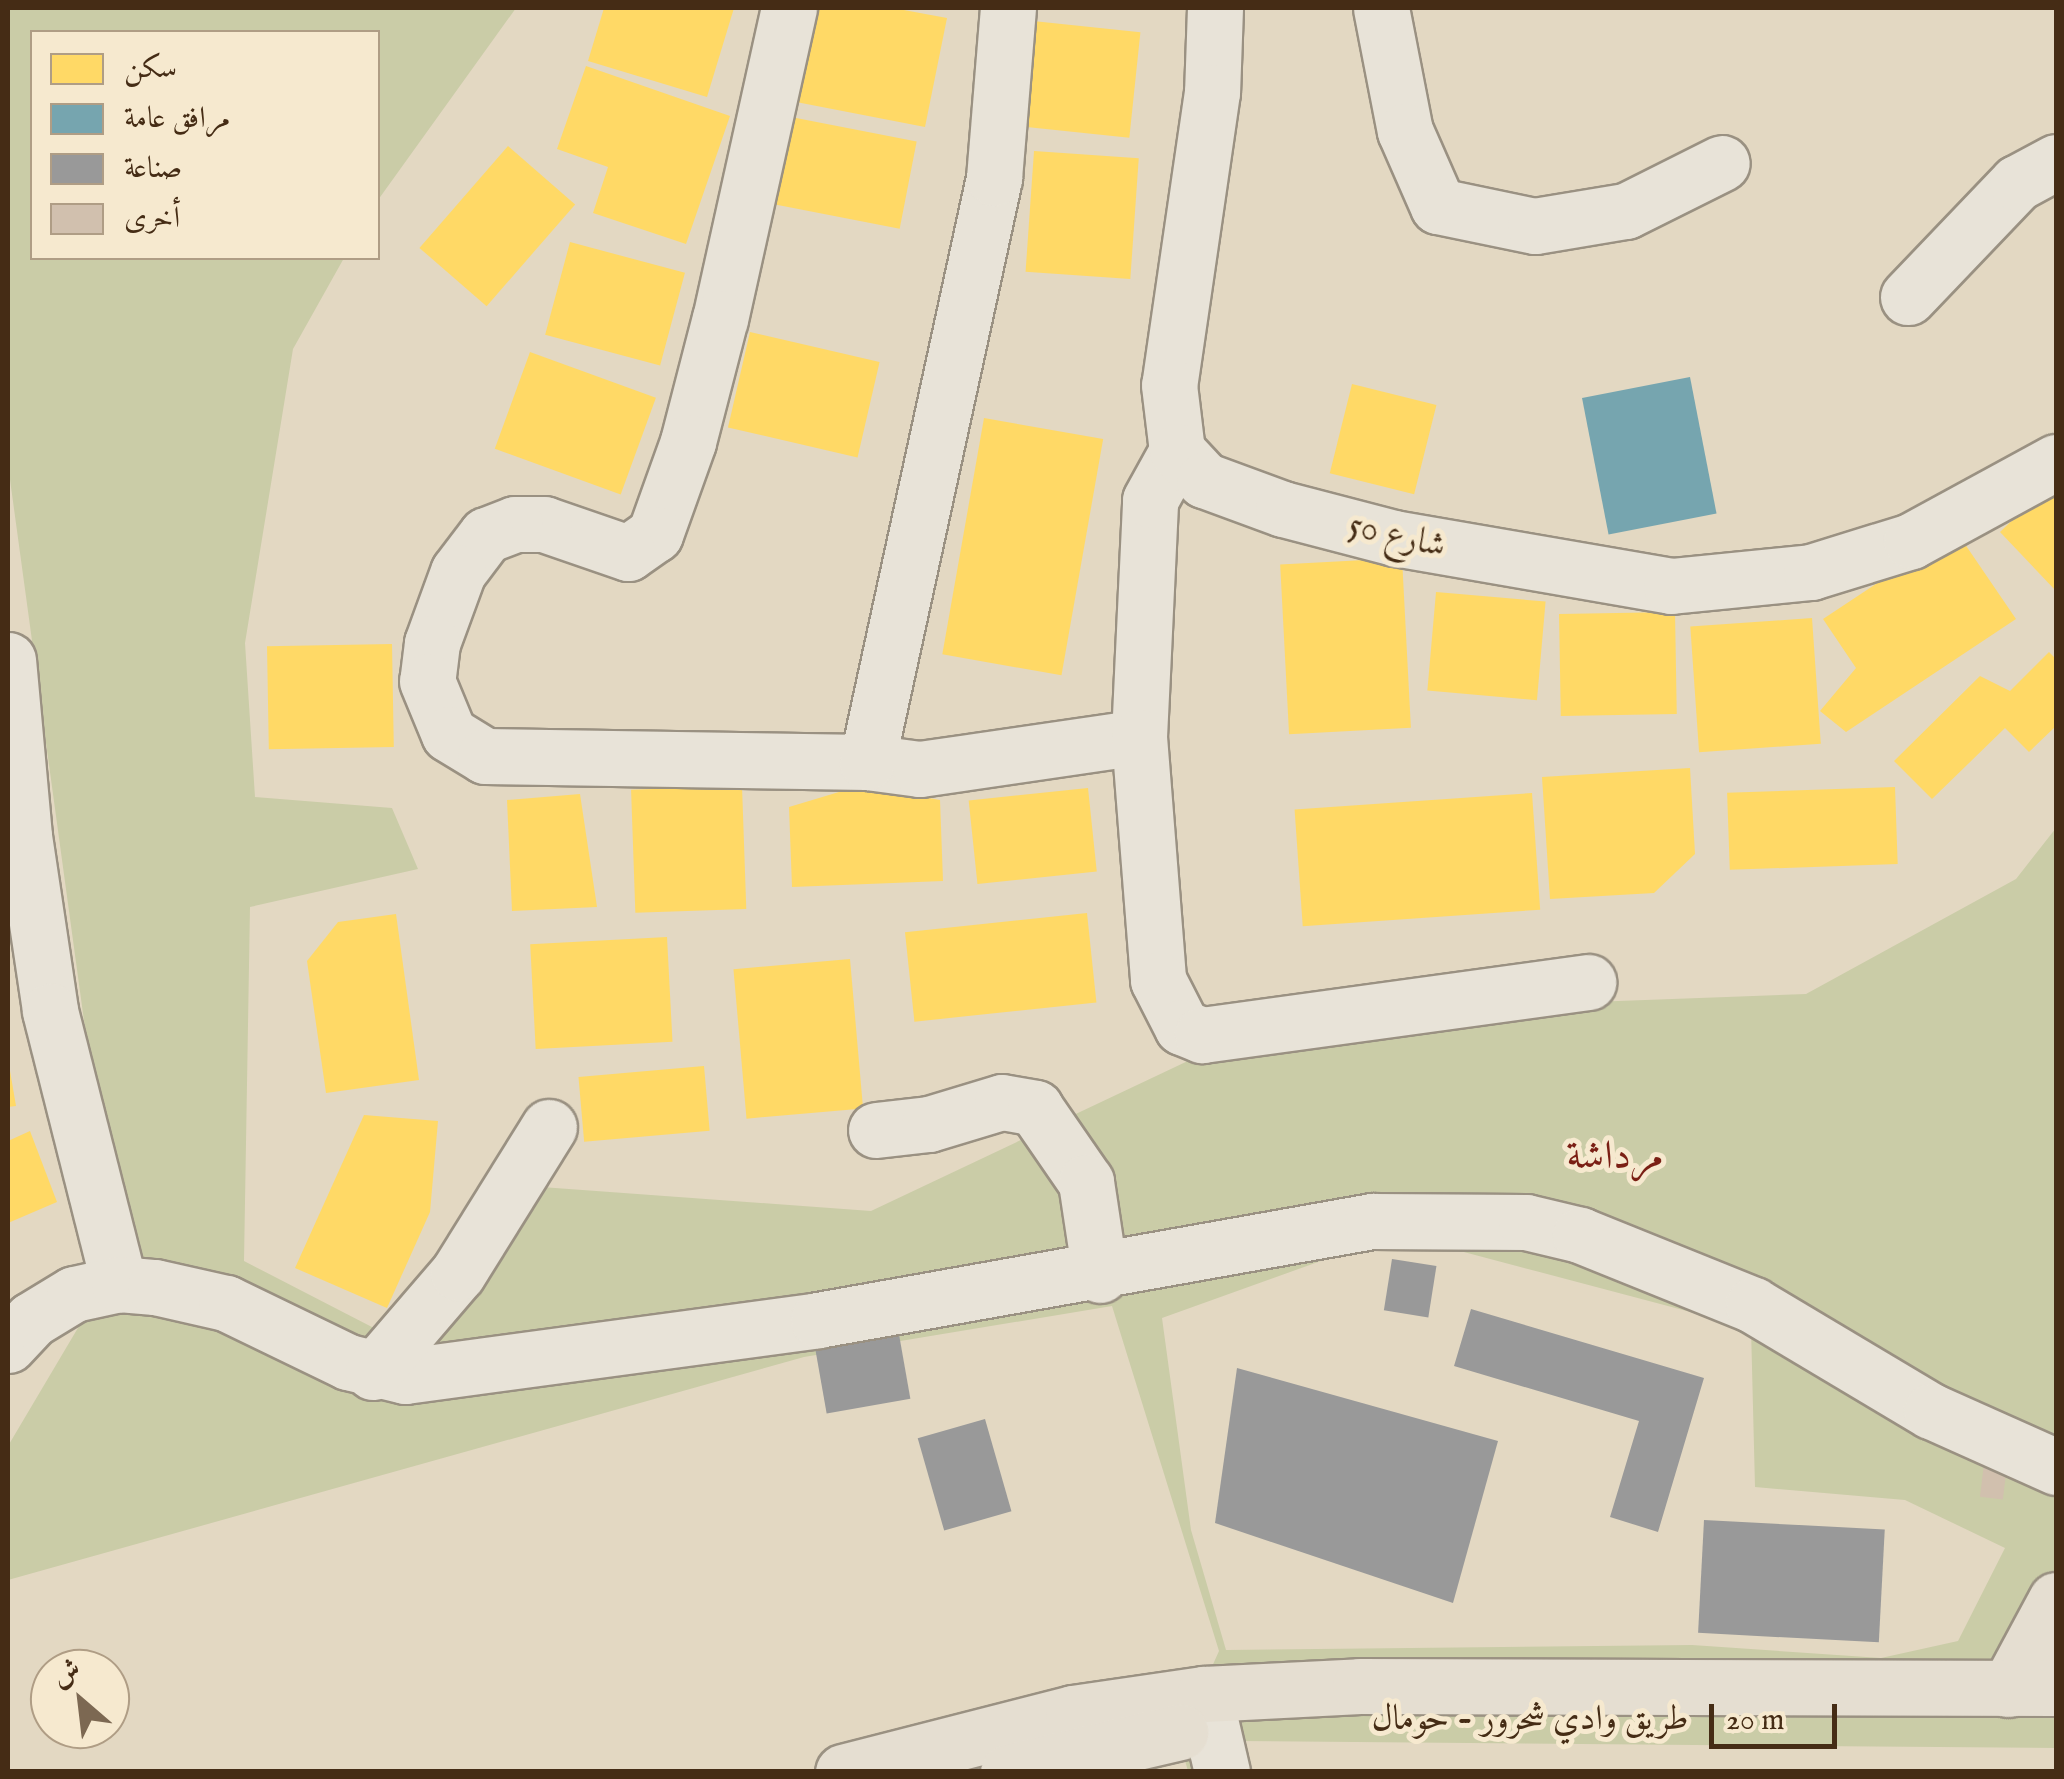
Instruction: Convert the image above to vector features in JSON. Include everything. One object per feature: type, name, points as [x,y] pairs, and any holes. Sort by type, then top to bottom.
[{"type":"main road","points":[[2032,1688],[2056,1600]]},
{"type":"main road","name":"طريق وادي شحرور - حومال","points":[[1008,1772],[1213,1731],[1361,1720],[1878,1704],[2032,1688]]},
{"type":"main road","name":"طريق وادي شحرور - حومال","points":[[1878,1704],[2056,1721]]},
{"type":"main road","name":"طريق وادي شحرور - حومال","points":[[843,1772],[909,1762],[1073,1713],[1213,1731]]},
{"type":"street","points":[[789,8],[693,424],[655,534],[628,553],[544,524],[515,524],[486,535],[458,572],[432,643],[427,681],[449,734],[485,756],[868,762],[920,769],[1139,737]]},
{"type":"street","points":[[868,762],[994,178],[1008,8]]},
{"type":"street","points":[[1216,8],[1212,92],[1170,365],[1176,451],[1150,500],[1139,737],[1158,980],[1182,1027],[1202,1035],[1588,982]]},
{"type":"street","points":[[1381,8],[1405,131],[1438,206],[1535,226],[1626,211],[1722,163]]},
{"type":"street","points":[[1908,297],[2017,183],[2056,162]]},
{"type":"street","name":"شارع 50","points":[[1176,451],[1204,480],[1283,509],[1394,538],[1670,586],[1812,572],[1911,541],[2056,462]]},
{"type":"street","points":[[8,660],[24,836],[50,1011],[119,1284]]},
{"type":"street","points":[[876,1130],[930,1124],[1002,1102],[1036,1108],[1086,1182],[1100,1274]]},
{"type":"street","points":[[373,1372],[458,1273],[549,1128]]},
{"type":"street","points":[[8,1344],[52,1305],[119,1284],[226,1303],[373,1372],[405,1376],[502,1366],[1100,1274],[1372,1222],[1526,1222],[1580,1235],[1753,1305],[1931,1411],[2056,1467]]},
{"type":"green space","points":[[8,8],[516,8],[380,197],[380,30],[30,30],[30,260],[343,260],[293,349],[245,643],[255,797],[392,808],[418,869],[250,907],[244,1261],[432,1358],[514,1185],[871,1211],[1228,1042],[1509,1005],[1806,994],[2016,879],[2056,828],[2056,1748],[1235,1741],[1241,1771],[1188,1771],[1179,1740],[1219,1651],[1112,1306],[804,1357],[8,1580],[8,1446],[117,1262],[8,465]],"holes":[[[1396,1234],[1751,1328],[1755,1487],[1905,1500],[2005,1548],[1958,1641],[1881,1658],[1692,1645],[1226,1650],[1191,1530],[1162,1318]]]},
{"type":"building: سكن","points":[[604,8],[734,8],[707,97],[588,61]]},
{"type":"building: سكن","points":[[809,8],[893,8],[947,18],[925,127],[791,101]]},
{"type":"building: سكن","points":[[1033,21],[1140,32],[1129,138],[1022,126]]},
{"type":"building: سكن","points":[[586,66],[730,116],[686,244],[593,213],[608,167],[557,149]]},
{"type":"building: سكن","points":[[791,117],[917,141],[900,229],[774,204]]},
{"type":"building: سكن","points":[[508,146],[575,204],[487,306],[419,248]]},
{"type":"building: سكن","points":[[1034,151],[1139,158],[1130,279],[1026,272]]},
{"type":"building: سكن","points":[[570,242],[685,273],[660,366],[545,335]]},
{"type":"building: سكن","points":[[750,332],[880,362],[858,457],[728,427]]},
{"type":"building: سكن","points":[[530,352],[656,398],[621,495],[495,449]]},
{"type":"building: سكن","points":[[1352,384],[1436,405],[1414,494],[1330,473]]},
{"type":"building: سكن","points":[[984,418],[1103,439],[1061,675],[942,654]]},
{"type":"building: سكن","points":[[2056,478],[2056,591],[2000,532]]},
{"type":"building: سكن","points":[[1956,531],[2016,619],[1846,732],[1820,711],[1856,668],[1823,619]]},
{"type":"building: سكن","points":[[1402,558],[1411,728],[1289,734],[1280,564]]},
{"type":"building: سكن","points":[[1436,592],[1546,602],[1537,700],[1427,691]]},
{"type":"building: سكن","points":[[1675,612],[1677,714],[1561,716],[1559,614]]},
{"type":"building: سكن","points":[[1812,618],[1821,744],[1699,752],[1690,627]]},
{"type":"building: سكن","points":[[392,644],[394,747],[269,749],[267,646]]},
{"type":"building: سكن","points":[[2049,652],[2056,659],[2056,726],[2029,752],[2005,728],[1932,799],[1894,761],[1980,676],[2010,691]]},
{"type":"building: سكن","points":[[1690,768],[1695,854],[1654,893],[1550,899],[1542,777]]},
{"type":"building: سكن","points":[[742,786],[746,909],[635,913],[631,790]]},
{"type":"building: سكن","points":[[859,786],[940,800],[943,881],[792,887],[789,807]]},
{"type":"building: سكن","points":[[1895,787],[1898,864],[1730,870],[1727,793]]},
{"type":"building: سكن","points":[[1088,788],[1097,872],[977,884],[969,801]]},
{"type":"building: سكن","points":[[1532,793],[1540,910],[1303,926],[1295,810]]},
{"type":"building: سكن","points":[[580,794],[597,907],[512,911],[507,800]]},
{"type":"building: سكن","points":[[1087,913],[1096,1003],[914,1022],[905,932]]},
{"type":"building: سكن","points":[[396,914],[419,1080],[326,1093],[307,961],[338,922]]},
{"type":"building: سكن","points":[[667,937],[672,1042],[536,1049],[530,944]]},
{"type":"building: سكن","points":[[850,959],[863,1108],[747,1119],[733,969]]},
{"type":"building: سكن","points":[[8,1059],[16,1106],[8,1107]]},
{"type":"building: سكن","points":[[704,1066],[710,1131],[584,1142],[578,1077]]},
{"type":"building: سكن","points":[[364,1115],[438,1121],[430,1212],[387,1308],[295,1268]]},
{"type":"building: سكن","points":[[30,1131],[57,1202],[8,1223],[8,1141]]},
{"type":"building: مرافق عامة","points":[[1690,377],[1717,513],[1609,534],[1582,398]]},
{"type":"building: صناعة","points":[[1392,1259],[1436,1266],[1428,1317],[1384,1310]]},
{"type":"building: صناعة","points":[[1471,1309],[1704,1378],[1658,1532],[1610,1517],[1639,1421],[1454,1366]]},
{"type":"building: صناعة","points":[[897,1323],[910,1399],[827,1414],[813,1338]]},
{"type":"building: صناعة","points":[[1237,1368],[1498,1441],[1453,1603],[1215,1523]]},
{"type":"building: صناعة","points":[[985,1419],[1011,1511],[944,1531],[918,1438]]},
{"type":"building: صناعة","points":[[1704,1520],[1885,1529],[1879,1642],[1698,1633]]},
{"type":"building: أخرى","points":[[1984,1464],[2007,1467],[2003,1500],[1980,1497]]},
{"type":"district","name":"مرداشة","points":[[1615,1158]]}]
